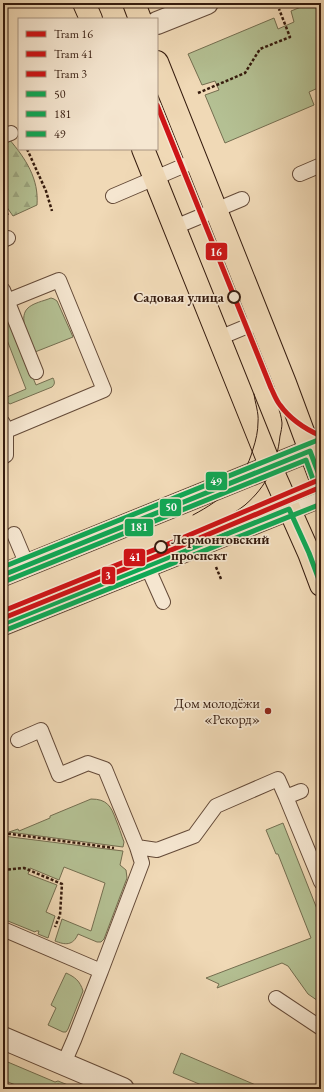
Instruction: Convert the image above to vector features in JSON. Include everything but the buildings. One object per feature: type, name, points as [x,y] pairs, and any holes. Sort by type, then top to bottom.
[{"type":"main road","points":[[84,3],[91,18]]},
{"type":"main road","points":[[134,3],[140,18]]},
{"type":"main road","points":[[158,64],[285,382],[316,448],[321,480]]},
{"type":"main road","points":[[143,150],[270,466],[309,553],[321,585]]},
{"type":"street","points":[[158,23],[207,3]]},
{"type":"street","points":[[3,575],[316,448]]},
{"type":"street","points":[[3,624],[321,496]]},
{"type":"street","points":[[3,1038],[123,1089]]},
{"type":"lane","points":[[113,196],[197,160]]},
{"type":"lane","points":[[300,174],[321,165]]},
{"type":"lane","points":[[175,227],[242,199]]},
{"type":"lane","points":[[3,457],[6,455],[5,426],[104,390],[59,280],[5,295],[36,372]]},
{"type":"lane","points":[[219,338],[260,321]]},
{"type":"lane","points":[[14,534],[27,565]]},
{"type":"lane","points":[[147,566],[162,602]]},
{"type":"lane","points":[[18,740],[41,730],[59,775],[88,763],[105,769],[142,864],[64,1063]]},
{"type":"lane","points":[[137,848],[157,850],[194,836],[216,806],[278,779],[321,882]]},
{"type":"lane","points":[[286,797],[301,791]]},
{"type":"lane","points":[[3,929],[101,971]]},
{"type":"lane","points":[[276,998],[321,1028]]},
{"type":"path","points":[[192,96],[245,73],[260,49],[290,37],[279,9]]},
{"type":"path","points":[[26,150],[46,191],[52,211]]},
{"type":"path","points":[[216,568],[221,578]]},
{"type":"path","points":[[3,833],[131,850],[137,848]]},
{"type":"path","points":[[3,870],[24,868],[62,884],[60,915],[48,949]]},
{"type":"path","points":[[3,1085],[12,1089]]},
{"type":"green space","points":[[311,3],[321,3],[321,95],[318,88],[309,92],[314,105],[225,143],[205,95],[219,90],[215,81],[202,85],[188,54],[274,18],[278,29],[294,22],[291,11]]},
{"type":"green space","points":[[9,139],[21,154],[34,178],[37,196],[37,205],[13,216],[6,206],[5,195],[3,192],[3,142]]},
{"type":"green space","points":[[51,298],[57,301],[73,337],[35,352],[24,324],[25,313],[32,305]]},
{"type":"green space","points":[[3,305],[36,385],[53,378],[54,382],[52,387],[10,404],[7,402],[7,397],[26,389],[7,340],[3,341]]},
{"type":"green space","points":[[91,799],[101,800],[110,807],[124,842],[123,847],[9,832],[18,829],[19,831]]},
{"type":"green space","points":[[283,823],[321,919],[321,1003],[308,994],[288,966],[282,963],[217,988],[219,984],[206,978],[311,938],[278,854],[276,854],[266,830]]},
{"type":"green space","points":[[3,836],[123,851],[120,865],[126,870],[127,878],[104,939],[101,942],[97,942],[78,934],[74,941],[68,944],[55,941],[62,919],[91,931],[105,883],[64,867],[59,880],[30,868],[28,874],[57,885],[46,912],[55,916],[48,938],[38,934],[39,931],[35,932],[3,919]]},
{"type":"green space","points":[[66,973],[77,980],[83,991],[68,1029],[66,1032],[63,1032],[48,1025],[56,1008],[51,1005]]},
{"type":"green space","points":[[181,1053],[265,1089],[211,1089],[173,1073]]},
{"type":"green space","points":[[3,1060],[55,1082],[58,1081],[78,1089],[70,1089],[58,1084],[55,1086],[23,1088],[3,1080]]},
{"type":"tram line","name":"16","points":[[158,107],[275,397],[284,410],[293,419],[321,436]]},
{"type":"tram line","points":[[225,519],[253,498],[270,474],[279,446],[282,428],[279,410],[271,388]]},
{"type":"tram line","points":[[193,515],[223,496],[244,471],[255,442],[258,425],[258,415],[254,394]]},
{"type":"tram line","name":"41","points":[[3,611],[161,547],[321,479]]},
{"type":"tram line","name":"3","points":[[6,617],[321,487]]},
{"type":"transit line","name":"49","points":[[3,567],[318,440]]},
{"type":"transit line","name":"50","points":[[3,575],[310,451],[321,480]]},
{"type":"transit line","name":"181","points":[[6,581],[306,460],[314,482]]},
{"type":"transit line","name":"49","points":[[3,616],[318,490]]},
{"type":"transit line","name":"181","points":[[6,630],[321,504]]},
{"type":"transit line","name":"50","points":[[3,624],[289,509],[309,553],[321,585]]},
{"type":"place","name":"Садовая улица","points":[[234,297]]},
{"type":"place","name":"Лермонтовский проспект","points":[[161,547]]},
{"type":"place","name":"Дом молодёжи «Рекорд»","points":[[268,711]]}]
